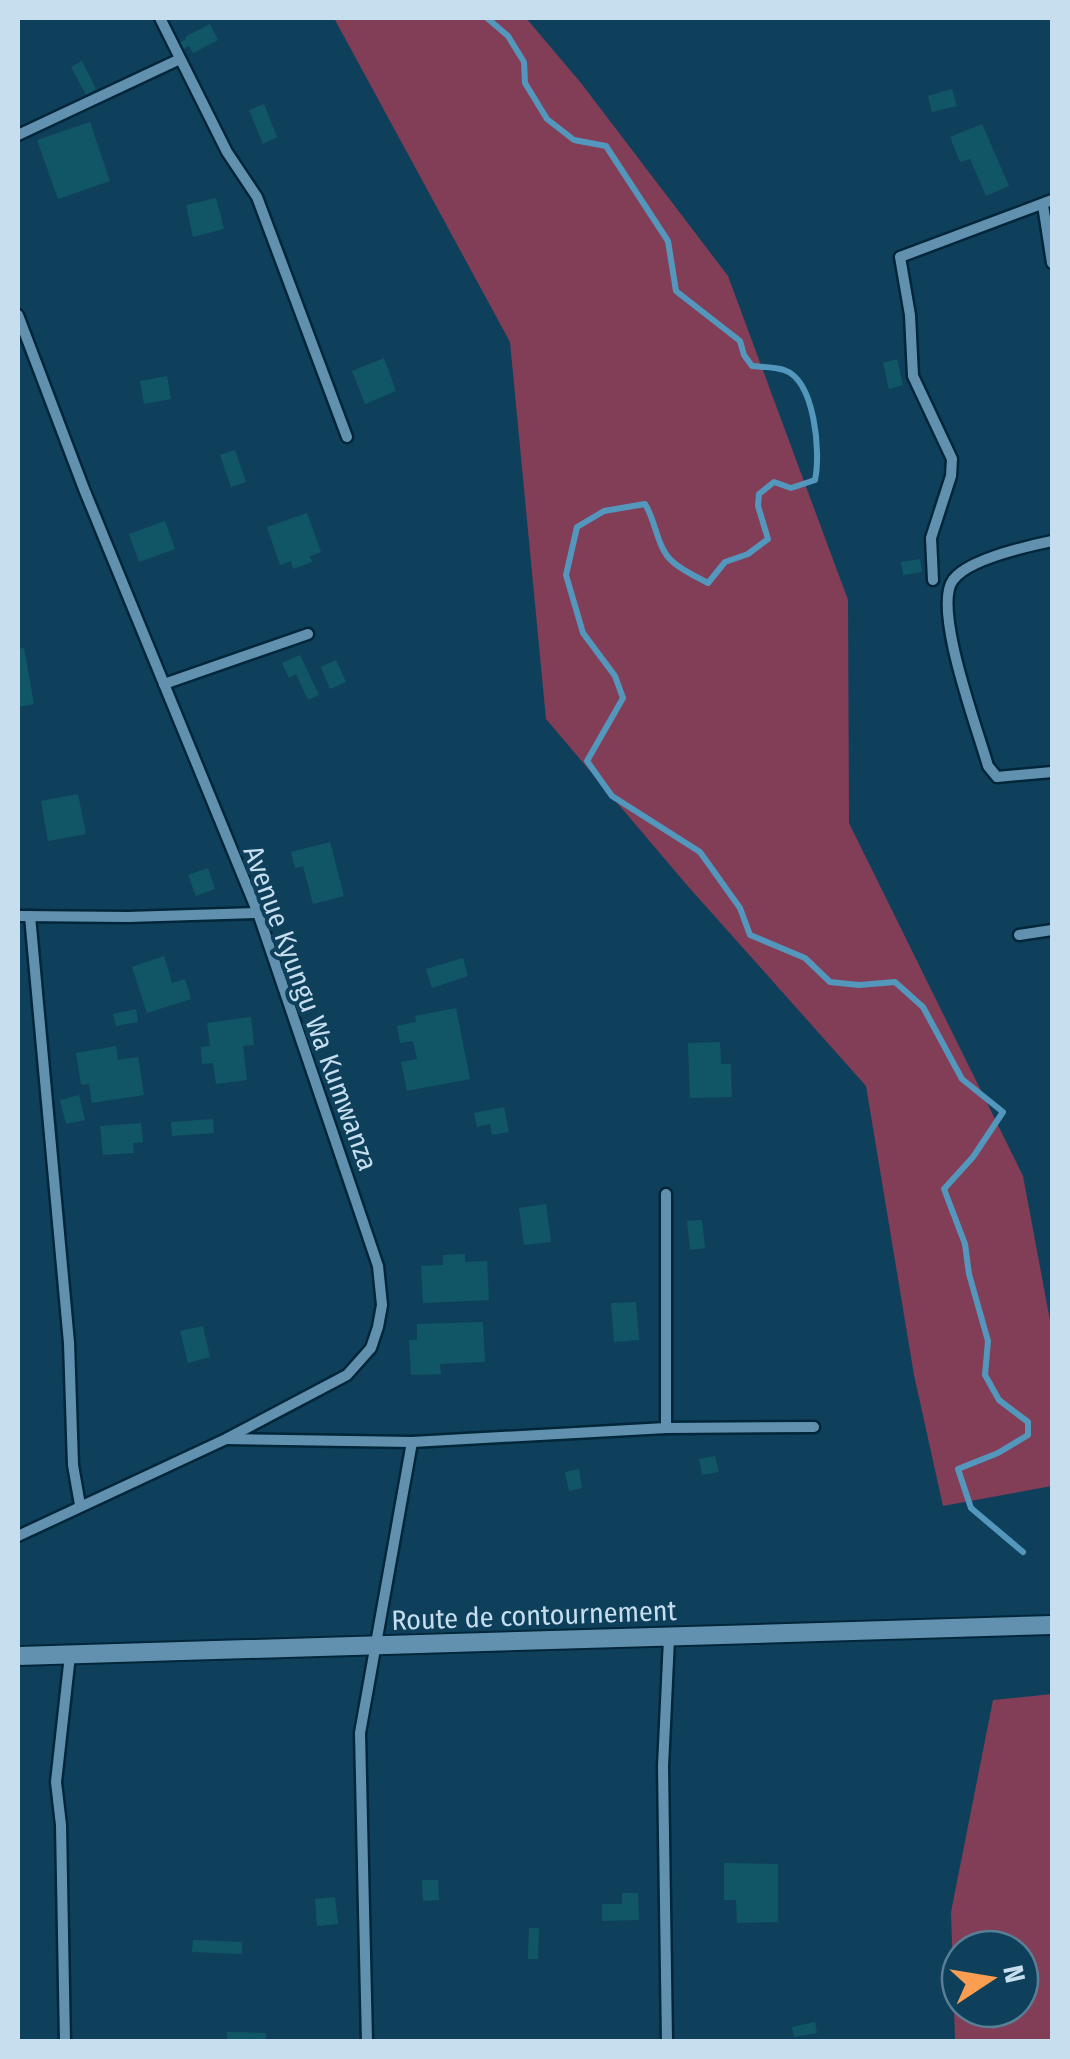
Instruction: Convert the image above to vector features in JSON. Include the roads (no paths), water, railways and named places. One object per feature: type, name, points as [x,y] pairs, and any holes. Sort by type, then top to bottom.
[{"type":"street","points":[[160,18],[227,152],[257,197],[347,437]]},
{"type":"street","points":[[18,135],[180,59]]},
{"type":"street","points":[[934,580],[932,538],[951,476],[952,459],[912,376],[910,314],[900,257],[1048,202],[1052,263]]},
{"type":"street","name":"Avenue Kyungu Wa Kumwanza","points":[[18,315],[258,913],[378,1266],[382,1305],[371,1348],[347,1374],[226,1439],[18,1536]]},
{"type":"street","points":[[1052,541],[1008,549],[965,571],[954,578],[946,598],[948,630],[988,766],[996,777],[1052,772]]},
{"type":"street","points":[[164,684],[308,634]]},
{"type":"street","points":[[18,916],[258,913]]},
{"type":"street","points":[[30,916],[69,1343],[73,1465],[80,1506]]},
{"type":"street","points":[[1019,935],[1052,930]]},
{"type":"street","points":[[666,1194],[666,1428]]},
{"type":"street","points":[[226,1439],[412,1442],[666,1428],[814,1427]]},
{"type":"street","points":[[367,2042],[360,1733],[412,1442]]},
{"type":"street","name":"Route de contournement","points":[[18,1656],[1052,1625]]},
{"type":"street","points":[[667,2042],[663,1766],[669,1639]]},
{"type":"street","points":[[65,2042],[61,1825],[56,1782],[70,1655]]},
{"type":"waterway","points":[[487,18],[508,36],[524,62],[525,83],[547,119],[574,140],[606,146],[668,241],[676,291],[740,341],[752,366],[780,369],[794,376],[809,402],[816,436],[815,480],[791,488],[774,482],[759,494],[758,506],[768,539],[748,554],[725,562],[708,583],[668,556],[645,504],[604,511],[577,527],[566,575],[583,633],[615,676],[623,698],[587,761],[612,796],[700,852],[740,908],[750,935],[805,958],[830,982],[895,982],[923,1007],[962,1079],[1003,1112],[973,1157],[944,1189],[965,1244],[969,1274],[988,1341],[985,1375],[999,1400],[1028,1422],[1028,1435],[998,1453],[958,1469],[971,1508],[1023,1552]]}]
